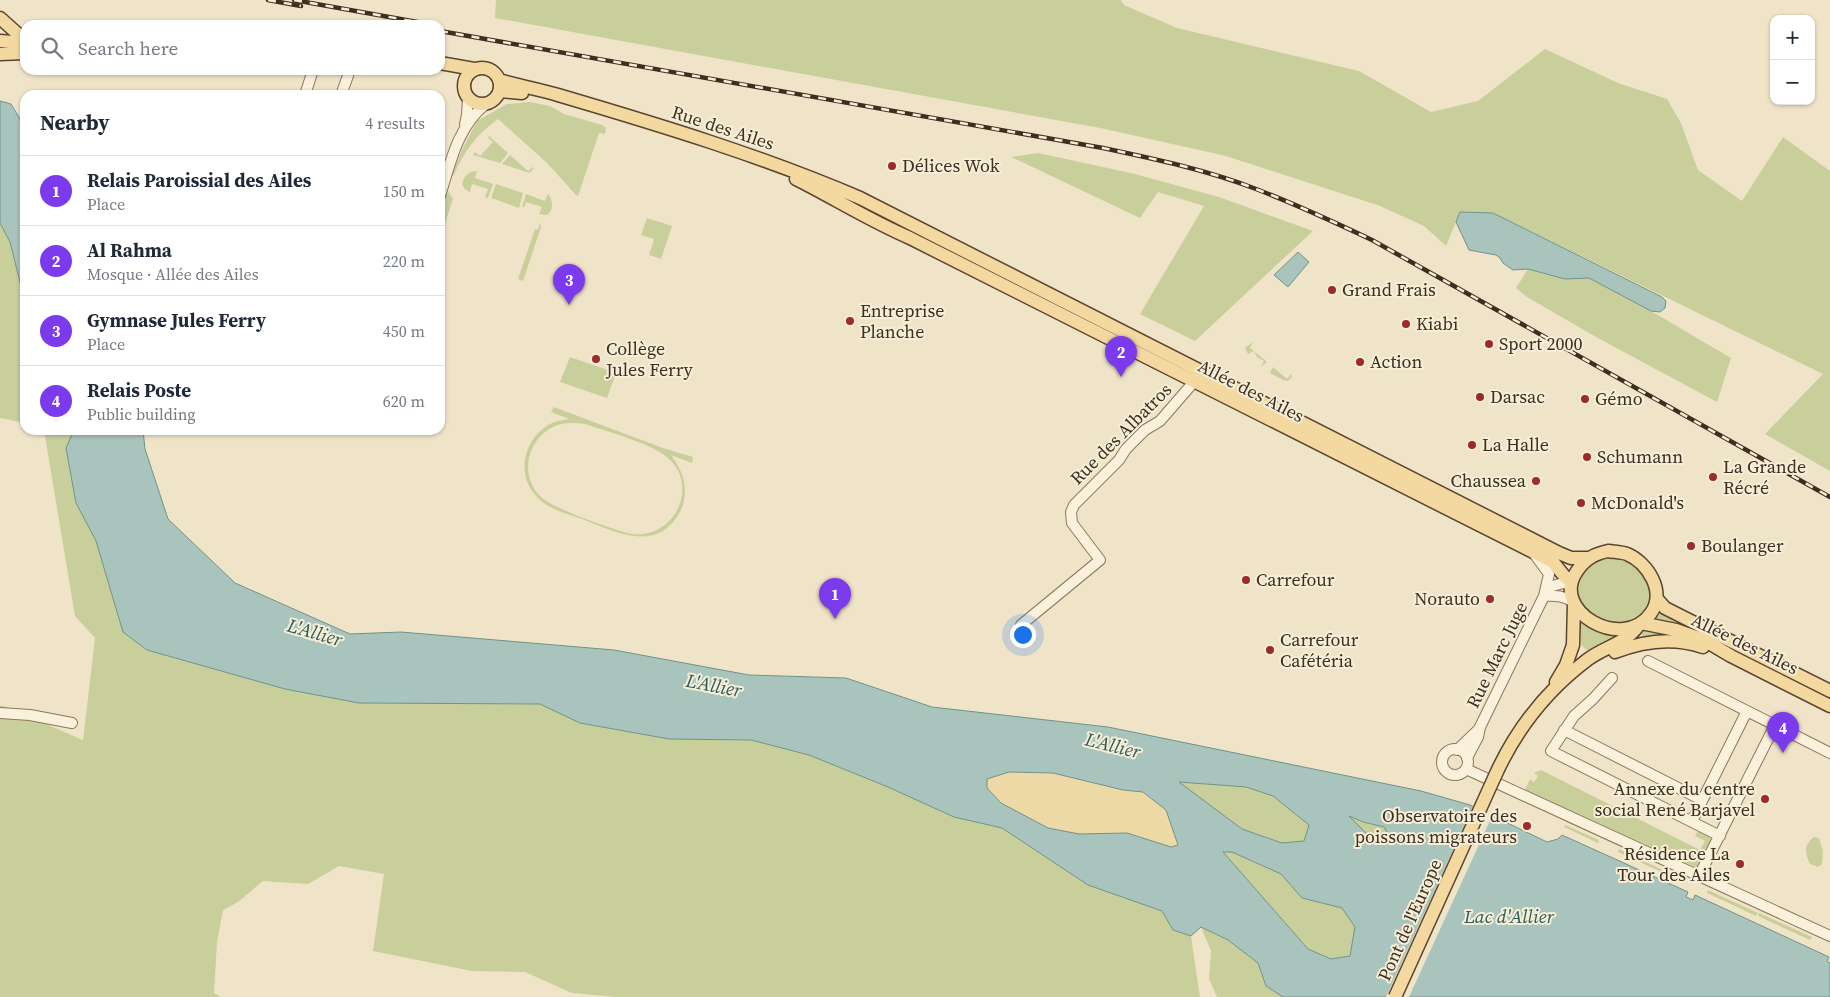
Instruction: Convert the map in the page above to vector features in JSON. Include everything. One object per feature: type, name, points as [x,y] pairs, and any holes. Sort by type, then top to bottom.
[{"type":"main road","points":[[0,18],[20,35]]},
{"type":"main road","points":[[0,41],[20,43]]},
{"type":"main road","points":[[0,54],[20,53]]},
{"type":"main road","points":[[445,65],[474,69],[486,68],[496,75],[499,85],[495,99],[486,104],[476,104],[468,98],[463,87],[466,76],[474,69]]},
{"type":"main road","points":[[445,68],[464,81]]},
{"type":"main road","name":"Rue des Ailes","points":[[499,85],[522,87],[556,94],[768,161],[860,198],[928,233]]},
{"type":"main road","name":"Rue des Ailes","points":[[499,85],[520,92],[554,99],[766,166],[910,238]]},
{"type":"main road","name":"Allée des Ailes","points":[[928,233],[1559,553],[1571,558],[1589,558]]},
{"type":"main road","name":"Allée des Ailes","points":[[910,238],[1553,562],[1571,583]]},
{"type":"main road","points":[[1608,551],[1626,554],[1635,559],[1648,570],[1653,579],[1657,599],[1654,608],[1624,641],[1589,659],[1553,689],[1566,665],[1573,645],[1574,603],[1571,583],[1580,566],[1589,558],[1608,551]]},
{"type":"main road","name":"Allée des Ailes","points":[[1657,599],[1665,608],[1830,691]]},
{"type":"main road","points":[[1574,603],[1580,612],[1599,626],[1623,629],[1641,624]]},
{"type":"main road","name":"Allée des Ailes","points":[[1641,624],[1676,630],[1695,636],[1830,706]]},
{"type":"main road","points":[[1553,689],[1596,660],[1630,647],[1662,640],[1692,643],[1731,656]]},
{"type":"main road","name":"Pont de l'Europe","points":[[1395,997],[1506,752],[1519,730],[1553,689]]},
{"type":"street","points":[[307,90],[311,75]]},
{"type":"street","points":[[343,90],[348,75]]},
{"type":"street","points":[[445,181],[468,114],[468,98]]},
{"type":"street","points":[[462,134],[472,117],[486,104]]},
{"type":"street","name":"Rue des Albatros","points":[[1021,625],[1100,560],[1072,523],[1071,512],[1074,505],[1145,430],[1160,421],[1202,372]]},
{"type":"street","points":[[1536,555],[1549,574],[1545,592]]},
{"type":"street","name":"Rue Marc Juge","points":[[1467,758],[1545,592],[1563,583],[1571,583]]},
{"type":"street","name":"Rue Marc Juge","points":[[1545,592],[1564,596],[1574,603]]},
{"type":"street","points":[[1648,661],[1830,753]]},
{"type":"street","points":[[1612,678],[1574,716],[1551,751],[1720,836]]},
{"type":"street","points":[[1692,821],[1747,711]]},
{"type":"street","points":[[0,713],[30,715],[72,723]]},
{"type":"street","points":[[1699,876],[1775,725]]},
{"type":"street","name":"Rue Marc Juge","points":[[1457,750],[1480,727]]},
{"type":"street","points":[[1564,730],[1702,800]]},
{"type":"street","points":[[1450,750],[1464,752],[1467,758],[1466,769],[1460,774],[1452,775],[1443,766],[1442,762],[1450,750]]},
{"type":"street","points":[[1466,769],[1830,936]]},
{"type":"green space","points":[[496,0],[1121,0],[1124,5],[1177,28],[1359,71],[1431,112],[1478,101],[1545,49],[1618,83],[1667,99],[1681,123],[1698,170],[1742,201],[1783,137],[1830,171],[1830,471],[1765,434],[1823,374],[1493,213],[1460,212],[1446,246],[1424,226],[1380,206],[1226,156],[1100,128],[495,18]]},
{"type":"green space","points":[[530,102],[550,106],[564,114],[602,125],[606,128],[605,134],[599,133],[578,196],[547,163],[498,119],[472,144],[462,158],[454,175],[451,176],[477,121],[507,104]]},
{"type":"green space","points":[[489,136],[508,153],[500,163],[473,155],[475,152],[480,156],[493,142],[488,138]]},
{"type":"green space","points":[[1038,153],[1131,173],[1219,197],[1313,231],[1195,341],[1140,314],[1204,206],[1158,192],[1140,218],[1011,157]]},
{"type":"green space","points":[[510,155],[528,171],[534,168],[530,173],[502,164]]},
{"type":"green space","points":[[477,171],[475,178],[493,184],[488,198],[485,197],[488,189],[472,184],[470,192],[463,186],[463,179],[469,173]]},
{"type":"green space","points":[[496,184],[523,193],[519,208],[491,198]]},
{"type":"green space","points":[[449,192],[453,199],[445,224],[445,197]]},
{"type":"green space","points":[[526,194],[545,201],[548,194],[552,203],[552,209],[546,215],[539,214],[542,207],[526,202],[524,207],[522,207]]},
{"type":"green space","points":[[647,218],[672,226],[661,259],[649,255],[654,239],[641,235]]},
{"type":"green space","points":[[0,223],[10,242],[20,282],[20,422],[0,418]]},
{"type":"green space","points":[[540,223],[541,227],[523,281],[518,279],[535,229],[538,230]]},
{"type":"green space","points":[[1528,269],[1565,279],[1589,278],[1651,311],[1731,358],[1717,402],[1596,337],[1527,297],[1516,288]]},
{"type":"green space","points":[[1253,342],[1250,348],[1254,351],[1248,354],[1245,348]]},
{"type":"green space","points":[[1254,352],[1267,362],[1261,367],[1264,361],[1257,357]]},
{"type":"green space","points":[[570,357],[616,373],[607,398],[560,382]]},
{"type":"green space","points":[[1273,367],[1287,379],[1291,374],[1292,377],[1288,381],[1283,380],[1270,373]]},
{"type":"green space","points":[[554,407],[663,448],[693,457],[692,463],[671,455],[682,475],[685,497],[680,512],[671,525],[660,533],[648,536],[621,534],[559,511],[548,506],[538,498],[526,479],[525,458],[528,448],[541,431],[550,424],[569,419],[551,412]],"holes":[[[570,423],[585,424],[630,439],[663,454],[669,459],[678,471],[682,484],[682,497],[678,509],[670,520],[659,528],[647,533],[632,534],[585,518],[547,502],[541,497],[534,488],[528,469],[532,449],[537,440],[553,427]]]},
{"type":"green space","points":[[45,435],[72,435],[66,448],[76,503],[96,541],[123,632],[147,650],[285,689],[359,703],[540,704],[580,723],[669,739],[751,740],[809,755],[888,787],[954,817],[1002,828],[1088,885],[1162,911],[1173,930],[1191,936],[1200,997],[616,997],[572,993],[525,972],[472,971],[373,951],[384,874],[339,866],[308,884],[263,881],[238,902],[223,910],[217,942],[214,993],[221,997],[0,997],[0,706],[4,706],[83,740],[95,638],[75,616]]},
{"type":"green space","points":[[1607,559],[1619,560],[1634,566],[1645,579],[1649,595],[1648,603],[1645,611],[1639,618],[1611,624],[1599,619],[1580,600],[1578,582],[1584,571],[1595,563]]},
{"type":"green space","points":[[1660,610],[1739,650],[1737,653],[1653,621]]},
{"type":"green space","points":[[1580,619],[1600,631],[1610,634],[1622,634],[1589,651],[1581,644]]},
{"type":"green space","points":[[1646,629],[1679,635],[1643,638],[1641,633]]},
{"type":"green space","points":[[1541,770],[1700,850],[1705,841],[1695,836],[1698,831],[1709,836],[1711,840],[1697,867],[1695,867],[1567,809],[1565,811],[1524,792],[1530,779],[1534,782],[1538,776],[1534,773]]},
{"type":"green space","points":[[1178,782],[1246,787],[1273,796],[1309,825],[1304,841],[1282,843],[1242,829]]},
{"type":"green space","points":[[1347,814],[1363,822],[1384,827],[1388,834],[1382,839],[1367,834]]},
{"type":"green space","points":[[1567,819],[1695,877],[1694,880],[1566,822]]},
{"type":"green space","points":[[1565,825],[1599,840],[1598,843],[1564,827]]},
{"type":"green space","points":[[1814,837],[1819,838],[1823,851],[1822,864],[1818,867],[1810,864],[1806,853],[1808,843]]},
{"type":"green space","points":[[1619,849],[1669,873],[1668,875],[1618,852]]},
{"type":"green space","points":[[1222,851],[1232,852],[1281,874],[1302,898],[1342,908],[1355,927],[1350,956],[1331,959],[1308,949]]},
{"type":"green space","points":[[1708,890],[1758,913],[1756,916],[1707,893]]},
{"type":"green space","points":[[1759,913],[1812,937],[1810,940],[1758,916]]},
{"type":"green space","points":[[1201,927],[1228,940],[1258,963],[1266,986],[1283,997],[1217,997],[1209,979],[1211,951]]},
{"type":"sand","points":[[1009,772],[1053,773],[1123,790],[1143,792],[1166,810],[1178,845],[1172,847],[1127,833],[1079,834],[1048,828],[1001,803],[987,788],[987,779]]},
{"type":"water","points":[[0,101],[11,104],[20,119],[20,282],[10,242],[0,223]]},
{"type":"water","points":[[1460,212],[1493,213],[1662,297],[1666,301],[1665,308],[1660,312],[1651,311],[1589,278],[1565,279],[1528,269],[1513,270],[1496,255],[1469,250],[1456,222]]},
{"type":"water","points":[[1298,252],[1309,262],[1288,287],[1274,275]]},
{"type":"water","points":[[72,435],[144,435],[145,449],[168,519],[235,583],[350,634],[401,632],[614,650],[749,675],[846,678],[932,707],[1108,727],[1421,791],[1470,805],[1547,842],[1558,839],[1562,835],[1688,892],[1686,897],[1693,900],[1695,895],[1829,957],[1827,961],[1830,963],[1830,997],[1283,997],[1266,986],[1258,963],[1228,940],[1201,927],[1191,936],[1173,930],[1162,911],[1088,885],[1002,828],[954,817],[888,787],[809,755],[751,740],[669,739],[580,723],[540,704],[359,703],[285,689],[147,650],[123,632],[96,541],[76,503],[66,448]],"holes":[[[1009,772],[1053,773],[1123,790],[1143,792],[1166,810],[1178,845],[1171,847],[1127,833],[1079,834],[1048,828],[1001,803],[987,788],[987,779]],[[1179,782],[1246,787],[1273,796],[1309,825],[1304,841],[1282,843],[1242,829]],[[1349,816],[1363,822],[1384,827],[1388,834],[1382,839],[1367,834]],[[1223,852],[1232,852],[1281,874],[1302,898],[1342,908],[1355,927],[1350,956],[1331,959],[1308,949]]]},
{"type":"pier","points":[[1474,804],[1493,814],[1409,997],[1386,997]]},
{"type":"railway","points":[[268,0],[301,6]]},
{"type":"railway","points":[[294,0],[406,20]]},
{"type":"railway","points":[[445,32],[1103,148],[1142,156],[1237,182],[1300,207],[1372,240],[1830,497]]},
{"type":"place","name":"Délices Wok","points":[[892,166]]},
{"type":"place","name":"Grand Frais","points":[[1332,290]]},
{"type":"place","name":"Gymnase Jules Ferry","points":[[569,305]]},
{"type":"place","name":"Entreprise Planche","points":[[850,321]]},
{"type":"place","name":"Kiabi","points":[[1406,324]]},
{"type":"place","name":"Sport 2000","points":[[1489,344]]},
{"type":"place","name":"Collège Jules Ferry","points":[[596,359]]},
{"type":"place","name":"Action","points":[[1360,362]]},
{"type":"place","name":"Al Rahma","points":[[1121,377]]},
{"type":"place","name":"Darsac","points":[[1480,397]]},
{"type":"place","name":"Gémo","points":[[1585,399]]},
{"type":"place","name":"La Halle","points":[[1472,445]]},
{"type":"place","name":"Schumann","points":[[1587,457]]},
{"type":"place","name":"La Grande Récré","points":[[1713,477]]},
{"type":"place","name":"Chaussea","points":[[1536,481]]},
{"type":"place","name":"McDonald's","points":[[1581,503]]},
{"type":"place","name":"Boulanger","points":[[1691,546]]},
{"type":"place","name":"Carrefour","points":[[1246,580]]},
{"type":"place","name":"Norauto","points":[[1490,599]]},
{"type":"place","name":"Relais Paroissial des Ailes","points":[[835,619]]},
{"type":"place","name":"Carrefour Cafétéria","points":[[1270,650]]},
{"type":"place","name":"Relais Poste","points":[[1783,753]]},
{"type":"place","name":"Annexe du centre social René Barjavel","points":[[1765,799]]},
{"type":"place","name":"Observatoire des poissons migrateurs","points":[[1527,826]]},
{"type":"place","name":"Résidence La Tour des Ailes","points":[[1740,864]]},
{"type":"water label","name":"L'Allier","points":[[315,632]]},
{"type":"water label","name":"L'Allier","points":[[714,685]]},
{"type":"water label","name":"L'Allier","points":[[1113,745]]},
{"type":"water label","name":"Lac d'Allier","points":[[1509,916]]}]
